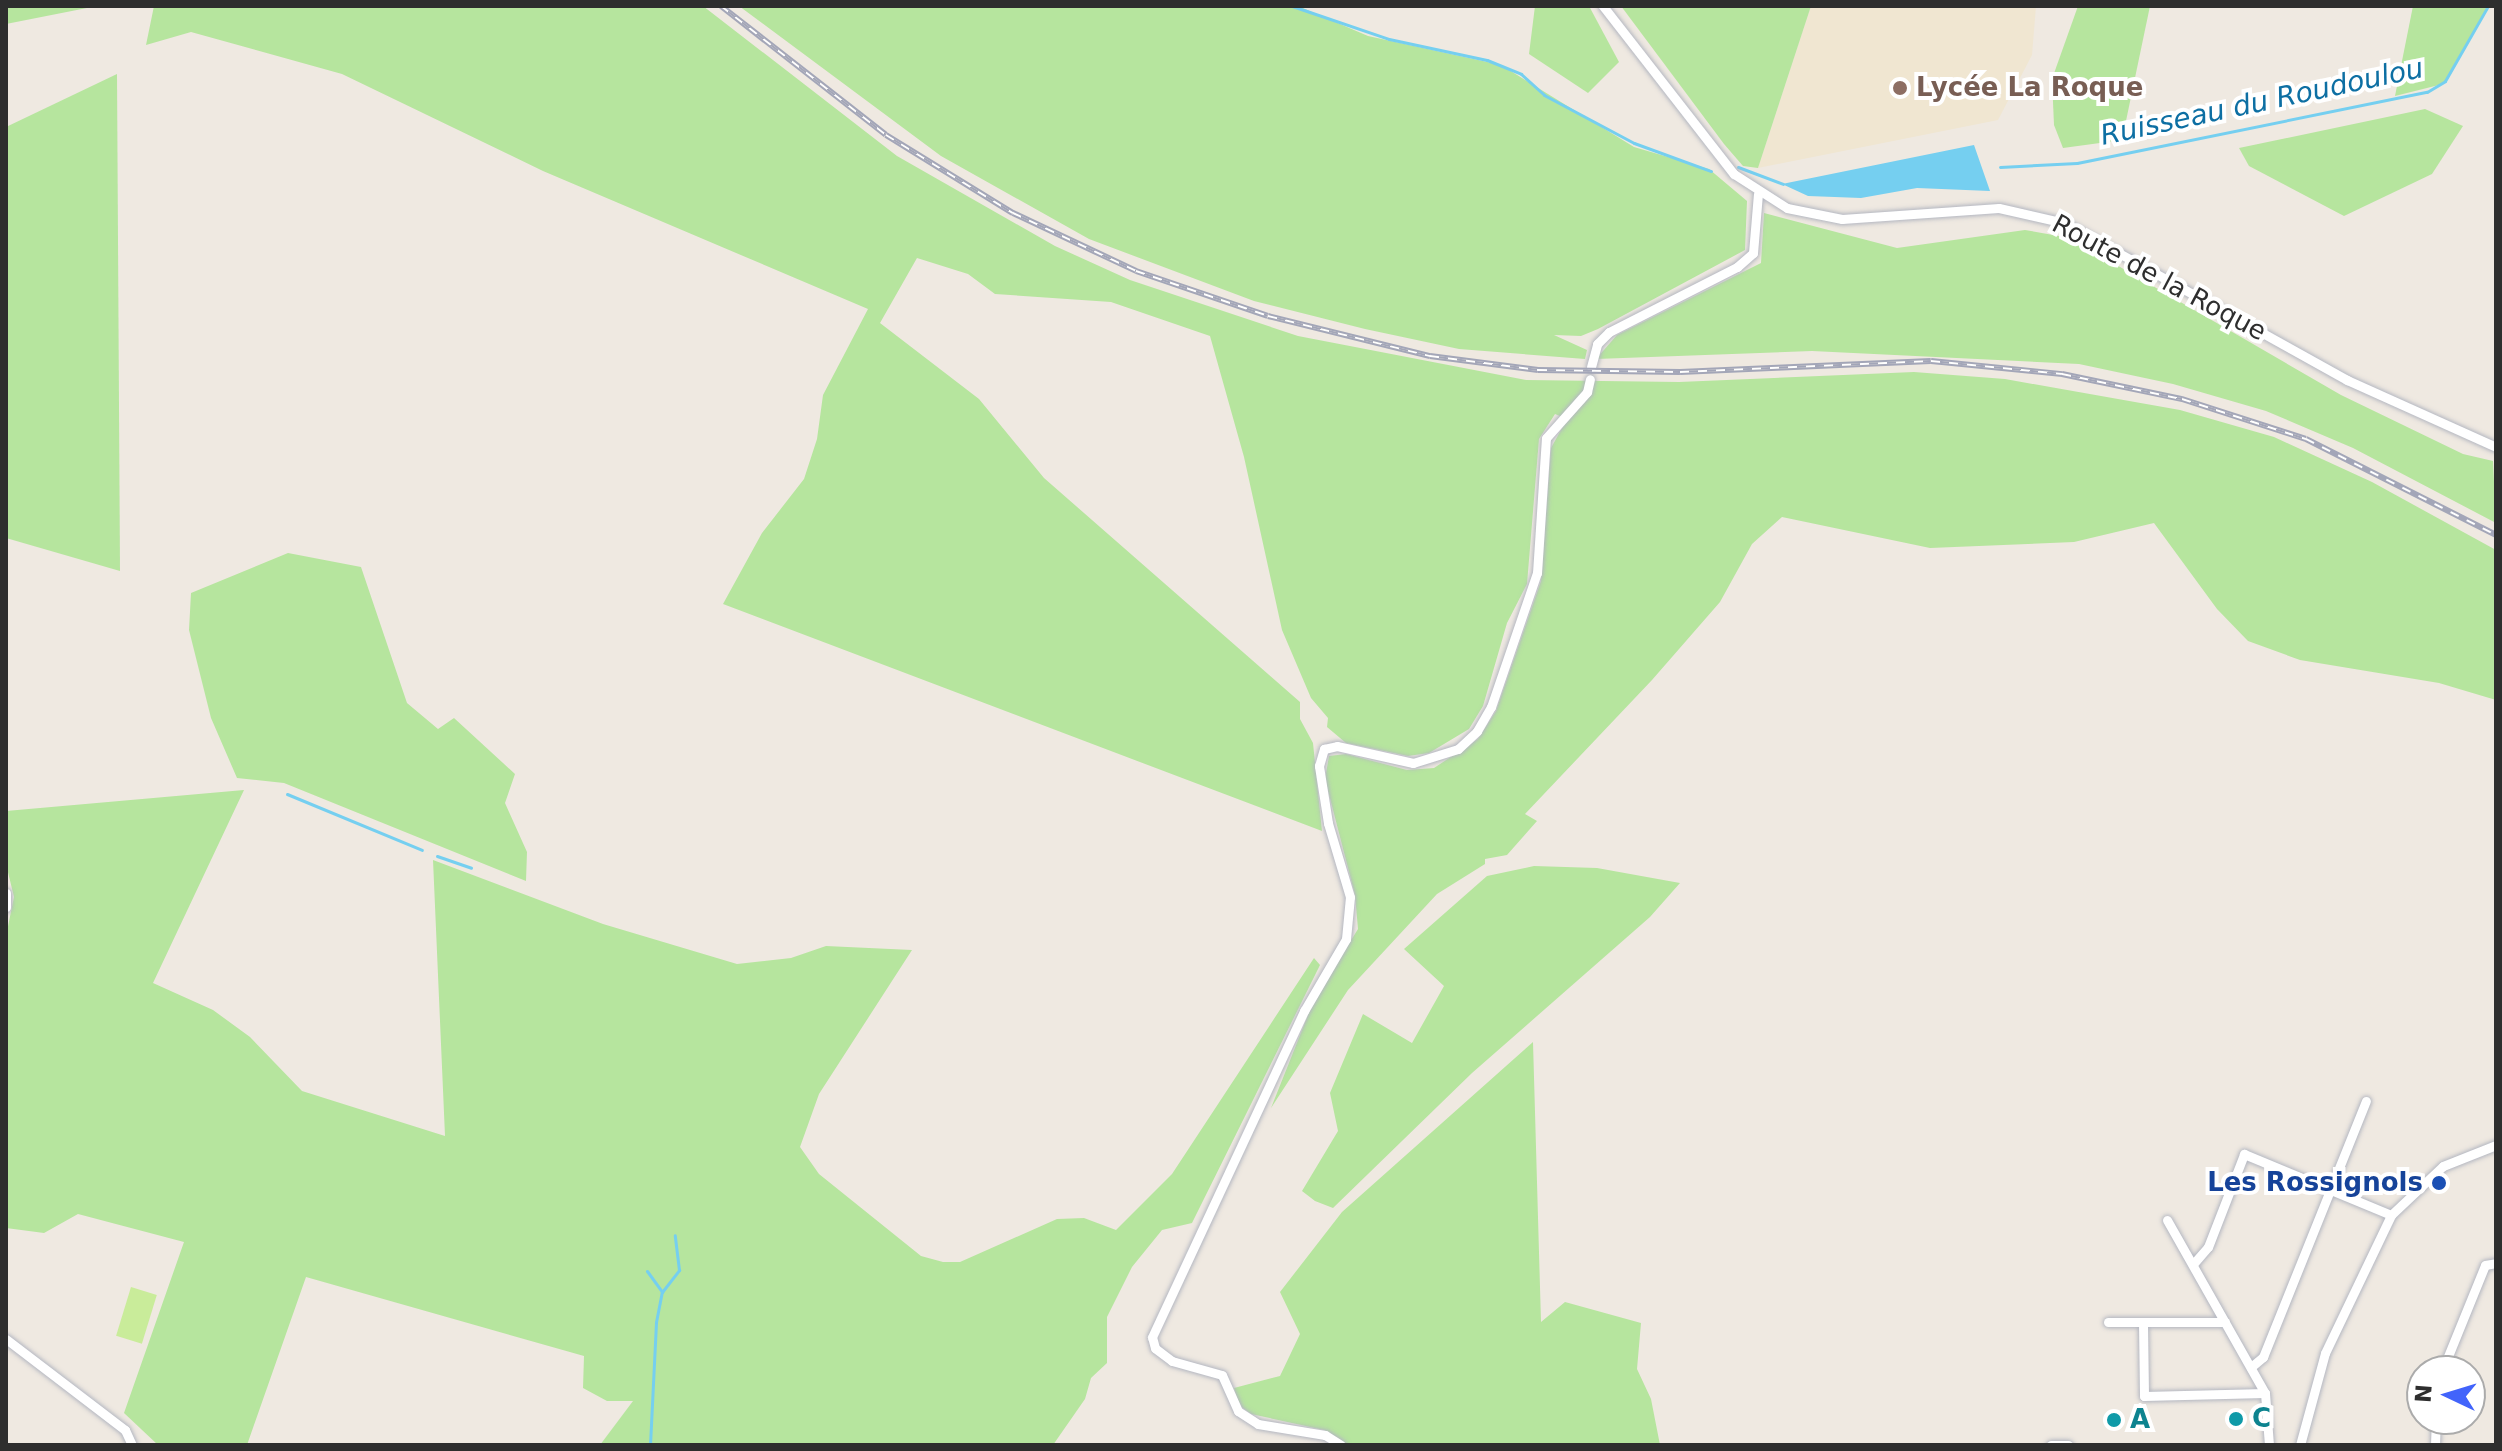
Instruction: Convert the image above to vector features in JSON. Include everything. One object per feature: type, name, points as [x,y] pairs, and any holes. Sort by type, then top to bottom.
[{"type":"street","name":"Route de la Roque","points":[[1603,6],[1718,156],[1758,194],[1813,216],[1842,219],[1968,207],[2004,209],[2065,223],[2347,380],[2496,447]]},
{"type":"street","points":[[1591,367],[1597,344],[1609,332],[1737,267],[1753,253],[1758,194]]},
{"type":"street","points":[[1341,1445],[1325,1435],[1258,1424],[1238,1411],[1222,1375],[1172,1361],[1155,1348],[1152,1337],[1304,1011],[1346,939],[1350,897],[1328,823],[1319,766],[1324,749],[1337,746],[1413,763],[1458,749],[1477,731],[1491,707],[1537,573],[1546,438],[1587,392],[1590,379]]},
{"type":"street","points":[[6,893],[6,907]]},
{"type":"street","points":[[2251,1367],[2263,1357],[2366,1101]]},
{"type":"street","points":[[2300,1445],[2325,1353],[2391,1215],[2443,1166],[2496,1145]]},
{"type":"street","points":[[2194,1263],[2208,1247],[2244,1154],[2391,1215]]},
{"type":"street","points":[[2167,1220],[2265,1393],[2269,1445]]},
{"type":"street","points":[[2448,1355],[2485,1265],[2496,1263]]},
{"type":"street","points":[[2108,1322],[2225,1322]]},
{"type":"street","points":[[2143,1323],[2144,1396],[2265,1393]]},
{"type":"street","points":[[6,1339],[125,1430],[132,1445]]},
{"type":"street","points":[[2051,1445],[2068,1445]]},
{"type":"shaded area","name":"Lycée La Roque","points":[[1811,6],[2036,6],[2032,55],[1998,120],[1758,168]]},
{"type":"green space","points":[[6,6],[97,6],[6,24]]},
{"type":"green space","points":[[154,6],[703,6],[897,156],[1055,246],[1130,280],[1298,336],[1526,380],[1679,382],[1914,372],[2005,379],[2180,410],[2274,437],[2372,482],[2496,550],[2496,700],[2439,683],[2300,660],[2248,641],[2217,609],[2154,523],[2074,542],[1930,548],[1782,517],[1752,544],[1720,602],[1652,680],[1525,814],[1537,821],[1507,855],[1485,859],[1485,864],[1437,894],[1348,990],[1271,1108],[1314,1000],[1358,929],[1355,895],[1325,779],[1329,756],[1346,754],[1407,770],[1434,768],[1478,739],[1496,711],[1541,581],[1551,448],[1567,419],[1555,414],[1539,439],[1527,584],[1507,623],[1483,706],[1469,729],[1429,753],[1408,756],[1346,743],[1327,727],[1328,718],[1311,698],[1282,630],[1244,457],[1210,336],[1111,302],[995,294],[968,274],[917,258],[880,323],[979,399],[1044,478],[1300,702],[1300,719],[1313,743],[1322,831],[723,604],[762,533],[804,479],[817,439],[823,395],[868,309],[543,171],[342,74],[191,32],[146,45]]},
{"type":"green space","points":[[739,6],[1298,6],[1368,36],[1501,65],[1634,147],[1709,169],[1747,201],[1745,250],[1598,329],[1581,336],[1554,335],[1587,350],[1585,359],[1459,349],[1365,329],[1254,301],[1089,239],[941,156]]},
{"type":"green space","points":[[1535,6],[1589,6],[1619,62],[1588,93],[1529,54]]},
{"type":"green space","points":[[1621,6],[1811,6],[1758,168],[1743,166],[1724,144]]},
{"type":"green space","points":[[2078,6],[2150,6],[2122,140],[2063,148],[2054,125],[2052,79]]},
{"type":"green space","points":[[2413,6],[2488,6],[2443,84],[2395,96]]},
{"type":"green space","points":[[117,74],[120,571],[6,538],[6,127]]},
{"type":"green space","points":[[2425,109],[2463,126],[2432,174],[2344,216],[2249,166],[2239,148]]},
{"type":"green space","points":[[1764,213],[1897,248],[2025,230],[2070,238],[2341,395],[2463,454],[2493,461],[2496,523],[2353,448],[2266,411],[2173,384],[2079,364],[1812,351],[1596,359],[1617,335],[1761,263]]},
{"type":"green space","points":[[288,553],[361,567],[407,703],[438,729],[454,718],[515,774],[505,803],[527,852],[526,881],[284,783],[237,778],[211,718],[189,630],[191,593]]},
{"type":"green space","points":[[244,790],[153,983],[213,1010],[250,1037],[302,1091],[445,1136],[433,860],[603,924],[737,964],[791,958],[826,946],[912,950],[819,1094],[800,1147],[819,1174],[921,1256],[943,1262],[960,1262],[1057,1219],[1084,1218],[1116,1230],[1172,1174],[1314,958],[1320,965],[1192,1223],[1162,1230],[1132,1267],[1107,1317],[1107,1363],[1091,1378],[1085,1399],[1053,1445],[600,1445],[633,1401],[607,1401],[583,1388],[584,1356],[306,1277],[247,1445],[158,1445],[124,1413],[184,1242],[78,1214],[44,1233],[6,1228],[6,936],[14,897],[6,864],[6,811]]},
{"type":"green space","points":[[1534,866],[1597,868],[1680,883],[1650,917],[1472,1073],[1333,1208],[1315,1201],[1302,1191],[1338,1131],[1330,1093],[1363,1014],[1412,1043],[1444,986],[1404,949],[1487,876]]},
{"type":"green space","points":[[1533,1042],[1541,1322],[1565,1302],[1641,1323],[1637,1369],[1651,1399],[1660,1445],[1348,1445],[1324,1430],[1251,1414],[1239,1405],[1234,1388],[1280,1376],[1300,1334],[1280,1292],[1342,1212]]},
{"type":"green space","points":[[131,1287],[157,1295],[142,1344],[116,1336]]},
{"type":"water","points":[[1974,145],[1990,191],[1917,188],[1861,198],[1808,196],[1782,184]]},
{"type":"waterway","name":"Ruisseau du Roudoulou","points":[[1292,6],[1389,39],[1487,60],[1521,74],[1544,95],[1634,143],[1711,171]]},
{"type":"waterway","name":"Ruisseau du Roudoulou","points":[[2000,167],[2077,163],[2427,92],[2445,81],[2488,6]]},
{"type":"waterway","name":"Ruisseau du Roudoulou","points":[[1738,167],[1783,184]]},
{"type":"waterway","points":[[287,794],[422,850]]},
{"type":"waterway","points":[[437,856],[471,868]]},
{"type":"waterway","points":[[650,1445],[656,1322],[662,1292],[679,1270],[675,1235]]},
{"type":"waterway","points":[[647,1271],[662,1292]]},
{"type":"railway","points":[[721,6],[886,135],[1013,213],[1136,271],[1268,316],[1430,356],[1538,370],[1680,372],[1931,361],[2062,374],[2182,399],[2306,439],[2496,535]]},
{"type":"place","name":"Lycée La Roque","points":[[1900,88]]},
{"type":"place","name":"Les Rossignols","points":[[2439,1183]]},
{"type":"place","name":"C","points":[[2236,1419]]},
{"type":"place","name":"A","points":[[2114,1420]]}]
